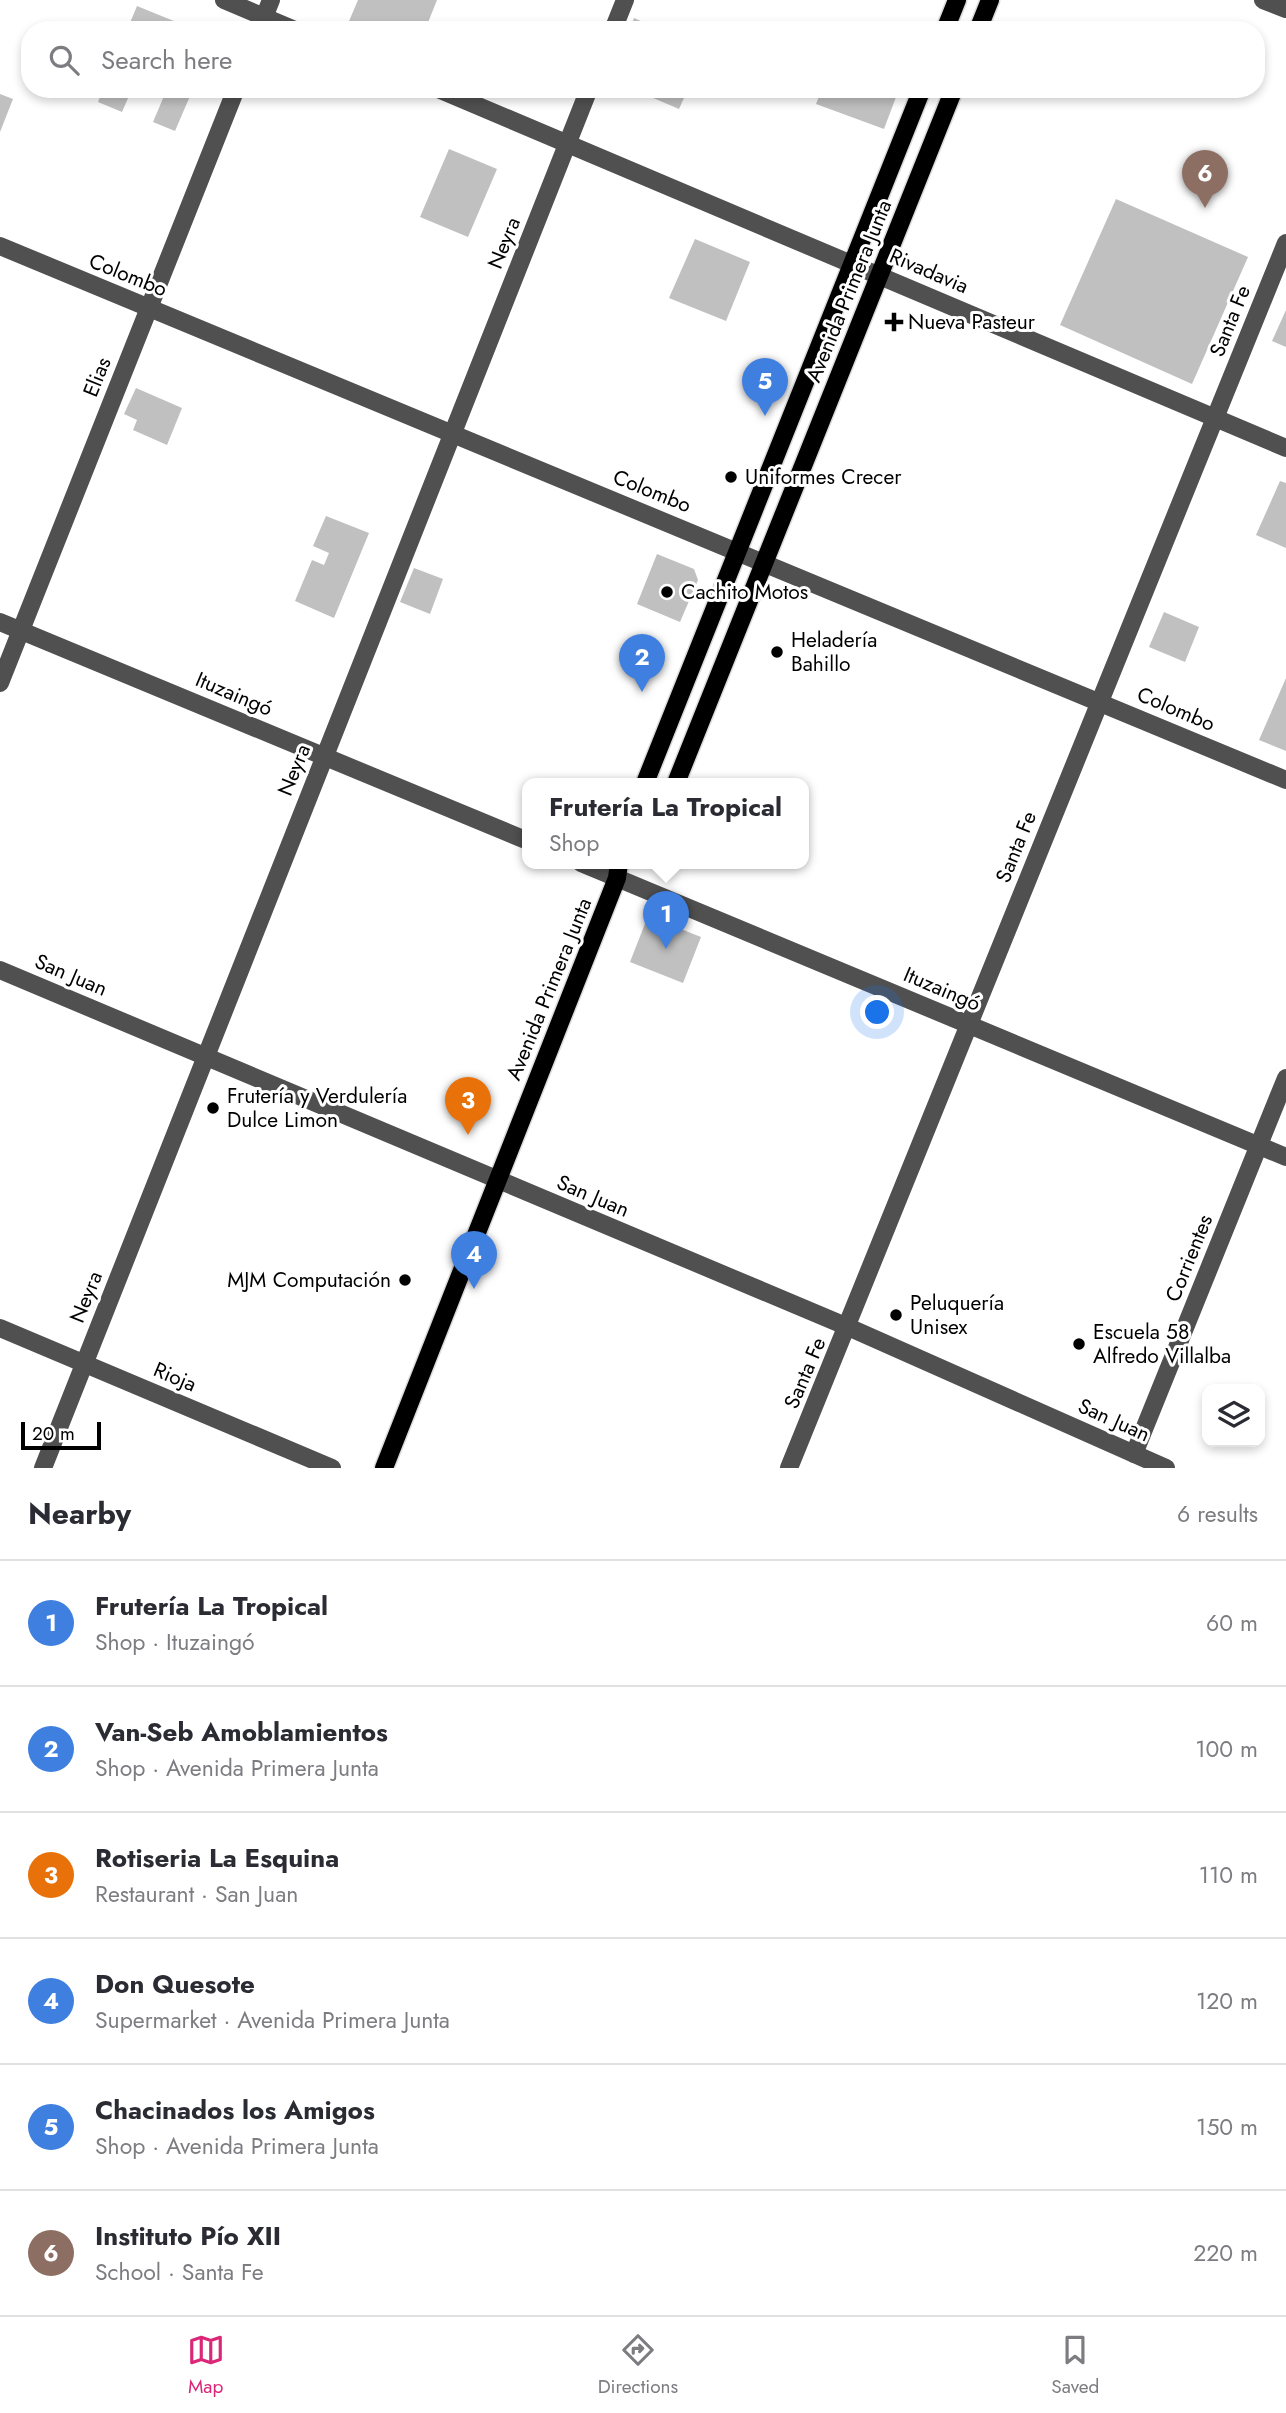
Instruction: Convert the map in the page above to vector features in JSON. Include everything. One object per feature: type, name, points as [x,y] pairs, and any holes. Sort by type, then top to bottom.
[{"type":"main road","points":[[949,21],[957,0]]},
{"type":"main road","points":[[982,21],[990,0]]},
{"type":"main road","name":"Avenida Primera Junta","points":[[647,778],[918,98]]},
{"type":"main road","name":"Avenida Primera Junta","points":[[678,778],[950,98]]},
{"type":"main road","name":"Avenida Primera Junta","points":[[384,1468],[618,871]]},
{"type":"street","points":[[224,0],[265,16]]},
{"type":"street","points":[[617,21],[625,0]]},
{"type":"street","points":[[1263,0],[1286,9]]},
{"type":"street","name":"Elias","points":[[0,682],[232,98]]},
{"type":"street","name":"Rivadavia","points":[[459,98],[1286,448]]},
{"type":"street","name":"Neyra","points":[[43,1468],[586,98]]},
{"type":"street","name":"Santa Fe","points":[[789,1468],[1286,243]]},
{"type":"street","name":"Colombo","points":[[0,246],[1286,780]]},
{"type":"street","name":"Ituzaingó","points":[[0,622],[522,839]]},
{"type":"street","name":"Ituzaingó","points":[[618,871],[968,1025],[1286,1157]]},
{"type":"street","name":"San Juan","points":[[0,970],[848,1327],[1166,1468]]},
{"type":"street","name":"Corrientes","points":[[1134,1454],[1286,1078]]},
{"type":"street","name":"Rioja","points":[[0,1328],[332,1468]]},
{"type":"building","points":[[358,0],[437,0],[429,21],[349,21]]},
{"type":"building","points":[[137,6],[174,21],[131,21]]},
{"type":"building","points":[[0,94],[13,99],[0,132]]},
{"type":"building","points":[[100,98],[128,98],[122,112],[98,102]]},
{"type":"building","points":[[163,98],[189,98],[175,131],[153,122]]},
{"type":"building","points":[[653,98],[684,98],[679,109]]},
{"type":"building","points":[[818,98],[896,98],[884,129],[816,104]]},
{"type":"building","points":[[449,149],[497,169],[468,237],[420,217]]},
{"type":"building","points":[[1116,199],[1248,257],[1192,384],[1060,325]]},
{"type":"building","points":[[695,239],[750,262],[726,321],[669,298]]},
{"type":"building","points":[[1286,310],[1286,347],[1272,341]]},
{"type":"building","points":[[136,388],[182,408],[167,445],[133,430],[137,420],[124,414]]},
{"type":"building","points":[[1280,481],[1286,483],[1286,548],[1256,535]]},
{"type":"building","points":[[326,516],[369,533],[334,618],[295,601],[312,560],[324,565],[329,553],[313,546]]},
{"type":"building","name":"Cachito Motos","points":[[657,554],[694,569],[698,580],[680,622],[637,604]]},
{"type":"building","points":[[414,568],[443,579],[430,614],[400,602]]},
{"type":"building","points":[[1164,612],[1199,627],[1185,662],[1149,647]]},
{"type":"building","points":[[1286,678],[1286,751],[1259,740]]},
{"type":"building","points":[[648,916],[701,937],[683,983],[630,962]]},
{"type":"place","name":"Instituto Pío XII","points":[[1205,208]]},
{"type":"place","name":"Nueva Pasteur","points":[[894,322]]},
{"type":"place","name":"Chacinados los Amigos","points":[[765,416]]},
{"type":"place","name":"Uniformes Crecer","points":[[731,477]]},
{"type":"place","name":"Cachito Motos","points":[[667,592]]},
{"type":"place","name":"Heladería Bahillo","points":[[777,652]]},
{"type":"place","name":"Van-Seb Amoblamientos","points":[[642,692]]},
{"type":"place","name":"Frutería La Tropical","points":[[666,949]]},
{"type":"place","name":"Frutería y Verdulería Dulce Limon","points":[[213,1108]]},
{"type":"place","name":"Rotiseria La Esquina","points":[[468,1135]]},
{"type":"place","name":"MJM Computación","points":[[405,1280]]},
{"type":"place","name":"Don Quesote","points":[[474,1289]]},
{"type":"place","name":"Peluquería Unisex","points":[[896,1315]]},
{"type":"place","name":"Escuela 58 Alfredo Villalba","points":[[1079,1344]]}]
